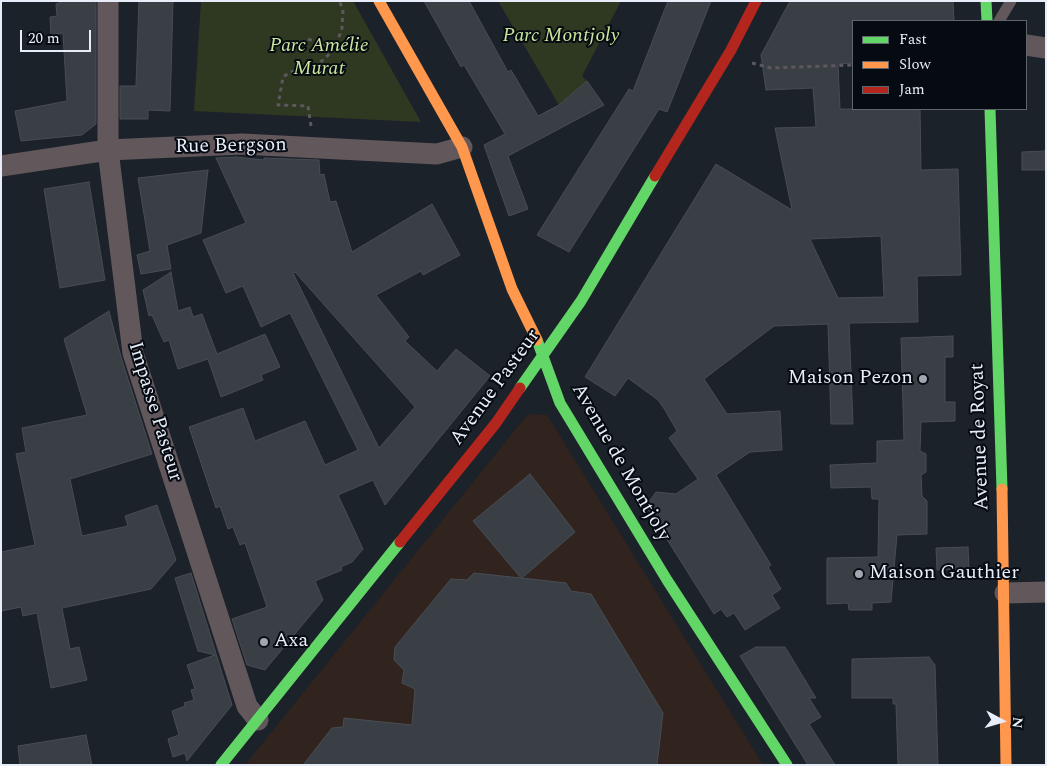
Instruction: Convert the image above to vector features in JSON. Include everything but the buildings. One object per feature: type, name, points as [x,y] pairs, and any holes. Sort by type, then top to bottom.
[{"type":"street","name":"Impasse Pasteur","points":[[108,1],[108,150],[133,353],[247,706],[258,720]]},
{"type":"street","name":"Avenue de Montjoly","points":[[379,1],[462,147],[512,289],[544,355],[560,403],[667,580],[786,765]]},
{"type":"street","name":"Avenue Pasteur","points":[[222,765],[496,423],[544,355],[581,300],[731,50],[756,1]]},
{"type":"street","points":[[986,1],[987,20]]},
{"type":"street","points":[[1027,45],[1046,48]]},
{"type":"street","name":"Avenue de Royat","points":[[990,110],[1005,593],[1006,765]]},
{"type":"street","name":"Rue Bergson","points":[[1,166],[108,150],[242,144],[315,146],[437,154],[462,147]]},
{"type":"street","points":[[1005,593],[1046,592]]},
{"type":"lane","points":[[1001,20],[1011,1]]},
{"type":"path","points":[[315,67],[335,49],[342,28],[343,9],[339,1]]},
{"type":"path","points":[[308,39],[335,49]]},
{"type":"path","points":[[731,50],[746,61],[772,68],[852,65]]},
{"type":"path","points":[[315,146],[308,106],[278,105],[283,77],[290,72],[315,67],[347,68]]},
{"type":"shaded area","points":[[528,414],[547,415],[763,765],[245,765]]},
{"type":"green space","name":"Parc Amélie Murat","points":[[201,1],[353,1],[421,122],[194,111]]},
{"type":"green space","name":"Parc Montjoly","points":[[498,1],[621,1],[582,76],[587,81],[559,105]]},
{"type":"traffic: fast","points":[[986,1],[987,20]]},
{"type":"traffic: fast","points":[[990,110],[1002,489]]},
{"type":"traffic: fast","points":[[520,388],[581,301],[655,176]]},
{"type":"traffic: fast","points":[[537,340],[560,403],[667,580],[787,765]]},
{"type":"traffic: fast","points":[[221,765],[400,542]]},
{"type":"traffic: slow","points":[[379,1],[462,147],[512,289],[537,340]]},
{"type":"traffic: slow","points":[[1002,489],[1006,765]]},
{"type":"traffic: jam","points":[[655,176],[731,50],[756,1]]},
{"type":"traffic: jam","points":[[400,542],[496,423],[520,388]]},
{"type":"place","name":"Maison Pezon","points":[[923,379]]},
{"type":"place","name":"Maison Gauthier","points":[[859,574]]},
{"type":"place","name":"Axa","points":[[264,642]]}]
